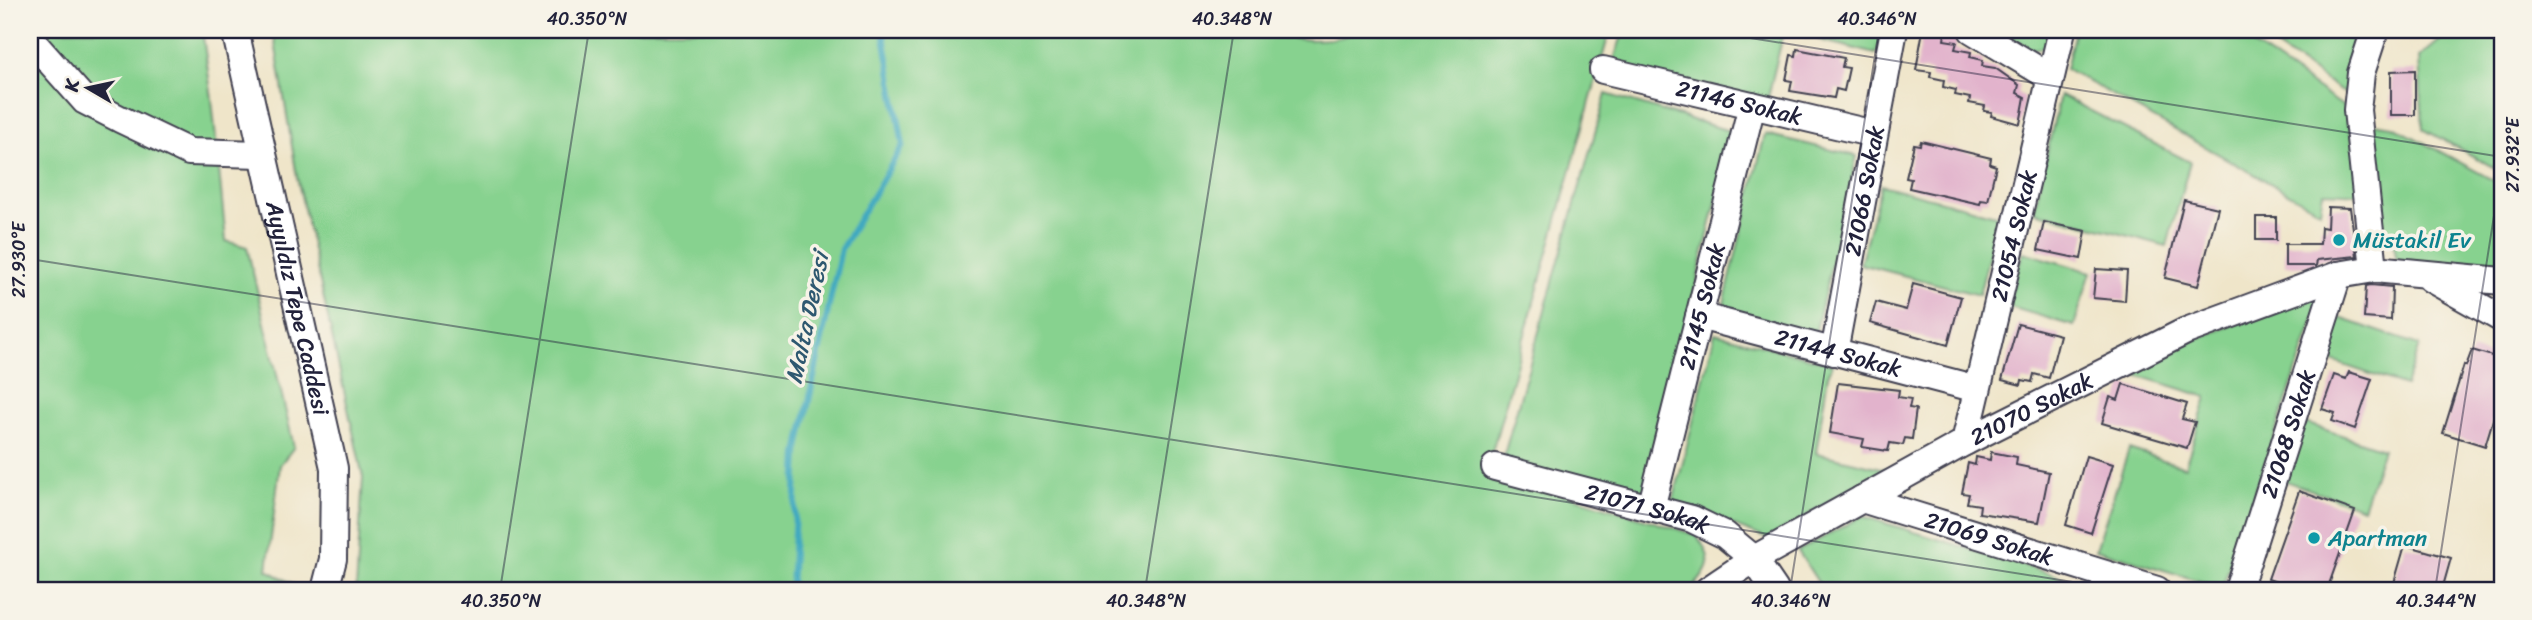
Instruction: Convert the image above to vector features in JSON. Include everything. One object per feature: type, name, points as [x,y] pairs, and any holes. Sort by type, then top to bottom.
[{"type":"street","name":"Ayyıldız Tepe Caddesi","points":[[235,30],[334,468],[333,559],[325,590]]},
{"type":"street","name":"21066 Sokak","points":[[1834,352],[1894,30]]},
{"type":"street","points":[[1972,30],[2050,78]]},
{"type":"street","name":"21054 Sokak","points":[[1965,442],[2062,30]]},
{"type":"street","points":[[2374,269],[2357,110],[2361,72],[2375,30]]},
{"type":"street","points":[[30,39],[85,101],[120,119],[189,152],[261,154]]},
{"type":"street","name":"21146 Sokak","points":[[1603,70],[1874,134]]},
{"type":"street","name":"21145 Sokak","points":[[1651,508],[1752,105]]},
{"type":"street","name":"21070 Sokak","points":[[1708,590],[1754,559],[1965,442],[2186,331],[2338,275],[2374,269],[2502,281]]},
{"type":"street","points":[[2420,273],[2502,319]]},
{"type":"street","name":"21068 Sokak","points":[[2238,590],[2338,275]]},
{"type":"street","name":"21144 Sokak","points":[[1699,316],[1977,389]]},
{"type":"street","name":"21071 Sokak","points":[[1495,467],[1692,519],[1725,535],[1754,559],[1775,590]]},
{"type":"street","name":"21069 Sokak","points":[[1862,499],[2157,590]]},
{"type":"path","points":[[1308,30],[1336,30]]},
{"type":"green space","points":[[30,30],[202,30],[212,99],[226,241],[247,247],[294,447],[280,465],[267,570],[293,584],[290,590],[30,590]]},
{"type":"green space","points":[[273,30],[1235,30],[1315,40],[1346,36],[1360,30],[1610,30],[1487,470],[1696,535],[1708,558],[1706,570],[1691,590],[356,590],[363,477],[297,177]]},
{"type":"green space","points":[[1624,30],[1883,30],[1876,54],[1784,31],[1767,101],[1611,68]]},
{"type":"green space","points":[[1997,30],[2051,30],[2043,48],[2031,49]]},
{"type":"green space","points":[[2075,30],[2232,30],[2347,109],[2363,194],[2323,192],[2320,211],[2066,69]]},
{"type":"green space","points":[[2251,30],[2358,30],[2346,75],[2346,94]]},
{"type":"green space","points":[[2459,30],[2502,30],[2502,172],[2423,129],[2419,58],[2445,36]]},
{"type":"green space","points":[[1606,94],[1733,132],[1644,499],[1502,462]]},
{"type":"green space","points":[[2060,95],[2190,162],[2167,246],[2034,211]]},
{"type":"green space","points":[[2366,122],[2393,126],[2502,185],[2502,276],[2398,266],[2392,235],[2373,226]]},
{"type":"green space","points":[[1765,134],[1857,156],[1815,334],[1722,312]]},
{"type":"green space","points":[[1881,185],[1999,216],[1979,295],[1860,264]]},
{"type":"green space","points":[[2023,252],[2091,272],[2074,326],[2007,306]]},
{"type":"green space","points":[[2317,294],[2319,305],[2222,588],[2096,549],[2129,449],[2185,467],[2207,397],[2133,374],[2179,345]]},
{"type":"green space","points":[[2337,317],[2419,345],[2405,386],[2323,358]]},
{"type":"green space","points":[[1715,333],[1833,364],[1828,375],[1816,453],[1885,469],[1768,539],[1673,502]]},
{"type":"green space","points":[[2305,423],[2383,449],[2363,508],[2285,481]]},
{"type":"green space","points":[[1862,516],[2104,590],[1823,590],[1798,551]]},
{"type":"building","points":[[1923,30],[1945,34],[1944,40],[1957,42],[1955,49],[1971,52],[1970,57],[1983,60],[1982,66],[1995,68],[2019,85],[2017,93],[2025,97],[2020,124],[1991,116],[1992,112],[1984,111],[1985,106],[1969,103],[1970,98],[1955,95],[1956,90],[1943,87],[1944,80],[1930,77],[1931,72],[1916,70]]},
{"type":"building","points":[[1797,49],[1844,58],[1842,67],[1849,68],[1844,91],[1836,89],[1834,98],[1790,91],[1792,81],[1786,80],[1791,55],[1796,56]]},
{"type":"building","points":[[2415,70],[2415,115],[2391,115],[2391,71]]},
{"type":"building","points":[[1921,141],[1991,158],[1990,164],[1996,166],[1988,201],[1981,200],[1980,204],[1909,188],[1911,179],[1906,178],[1914,144],[1920,145]]},
{"type":"building","points":[[2184,200],[2218,208],[2198,286],[2165,278]]},
{"type":"building","name":"Müstakil Ev","points":[[2328,207],[2350,208],[2357,256],[2317,260],[2316,266],[2285,266],[2285,244],[2320,244],[2321,227],[2327,228]]},
{"type":"building","points":[[2256,217],[2276,217],[2276,240],[2256,240]]},
{"type":"building","points":[[2044,222],[2086,231],[2081,259],[2038,250]]},
{"type":"building","points":[[2096,269],[2127,271],[2125,301],[2093,298]]},
{"type":"building","points":[[1913,284],[1961,297],[1948,345],[1870,323],[1876,302],[1906,310]]},
{"type":"building","points":[[2366,286],[2392,287],[2391,320],[2364,318]]},
{"type":"building","points":[[2018,324],[2060,335],[2049,378],[2034,374],[2032,382],[2022,380],[2021,385],[2002,380]]},
{"type":"building","points":[[2472,350],[2502,359],[2502,390],[2485,446],[2443,433],[2464,365],[2466,366]]},
{"type":"building","points":[[2349,372],[2372,379],[2355,429],[2332,421],[2335,413],[2322,409],[2334,375],[2346,379]]},
{"type":"building","points":[[1838,383],[1899,390],[1898,397],[1911,399],[1909,408],[1916,409],[1912,439],[1905,438],[1903,445],[1890,443],[1888,451],[1862,447],[1864,439],[1830,433]]},
{"type":"building","points":[[2123,384],[2187,404],[2182,419],[2195,422],[2187,448],[2102,423],[2110,397],[2118,400]]},
{"type":"building","points":[[1991,452],[2017,457],[2016,465],[2049,472],[2039,522],[1979,513],[1980,505],[1967,503],[1969,494],[1962,493],[1968,463],[1975,465],[1976,457],[1990,460]]},
{"type":"building","points":[[2086,456],[2113,464],[2091,533],[2066,525]]},
{"type":"building","name":"Apartman","points":[[2299,491],[2355,511],[2327,590],[2300,590],[2268,579]]},
{"type":"building","name":"Apartman","points":[[2405,545],[2451,558],[2442,590],[2392,590]]},
{"type":"waterway","name":"Malta Deresi","points":[[791,590],[798,453],[841,249],[903,145],[883,30]]},
{"type":"place","name":"Müstakil Ev","points":[[2339,240]]},
{"type":"place","name":"Apartman","points":[[2314,538]]}]
